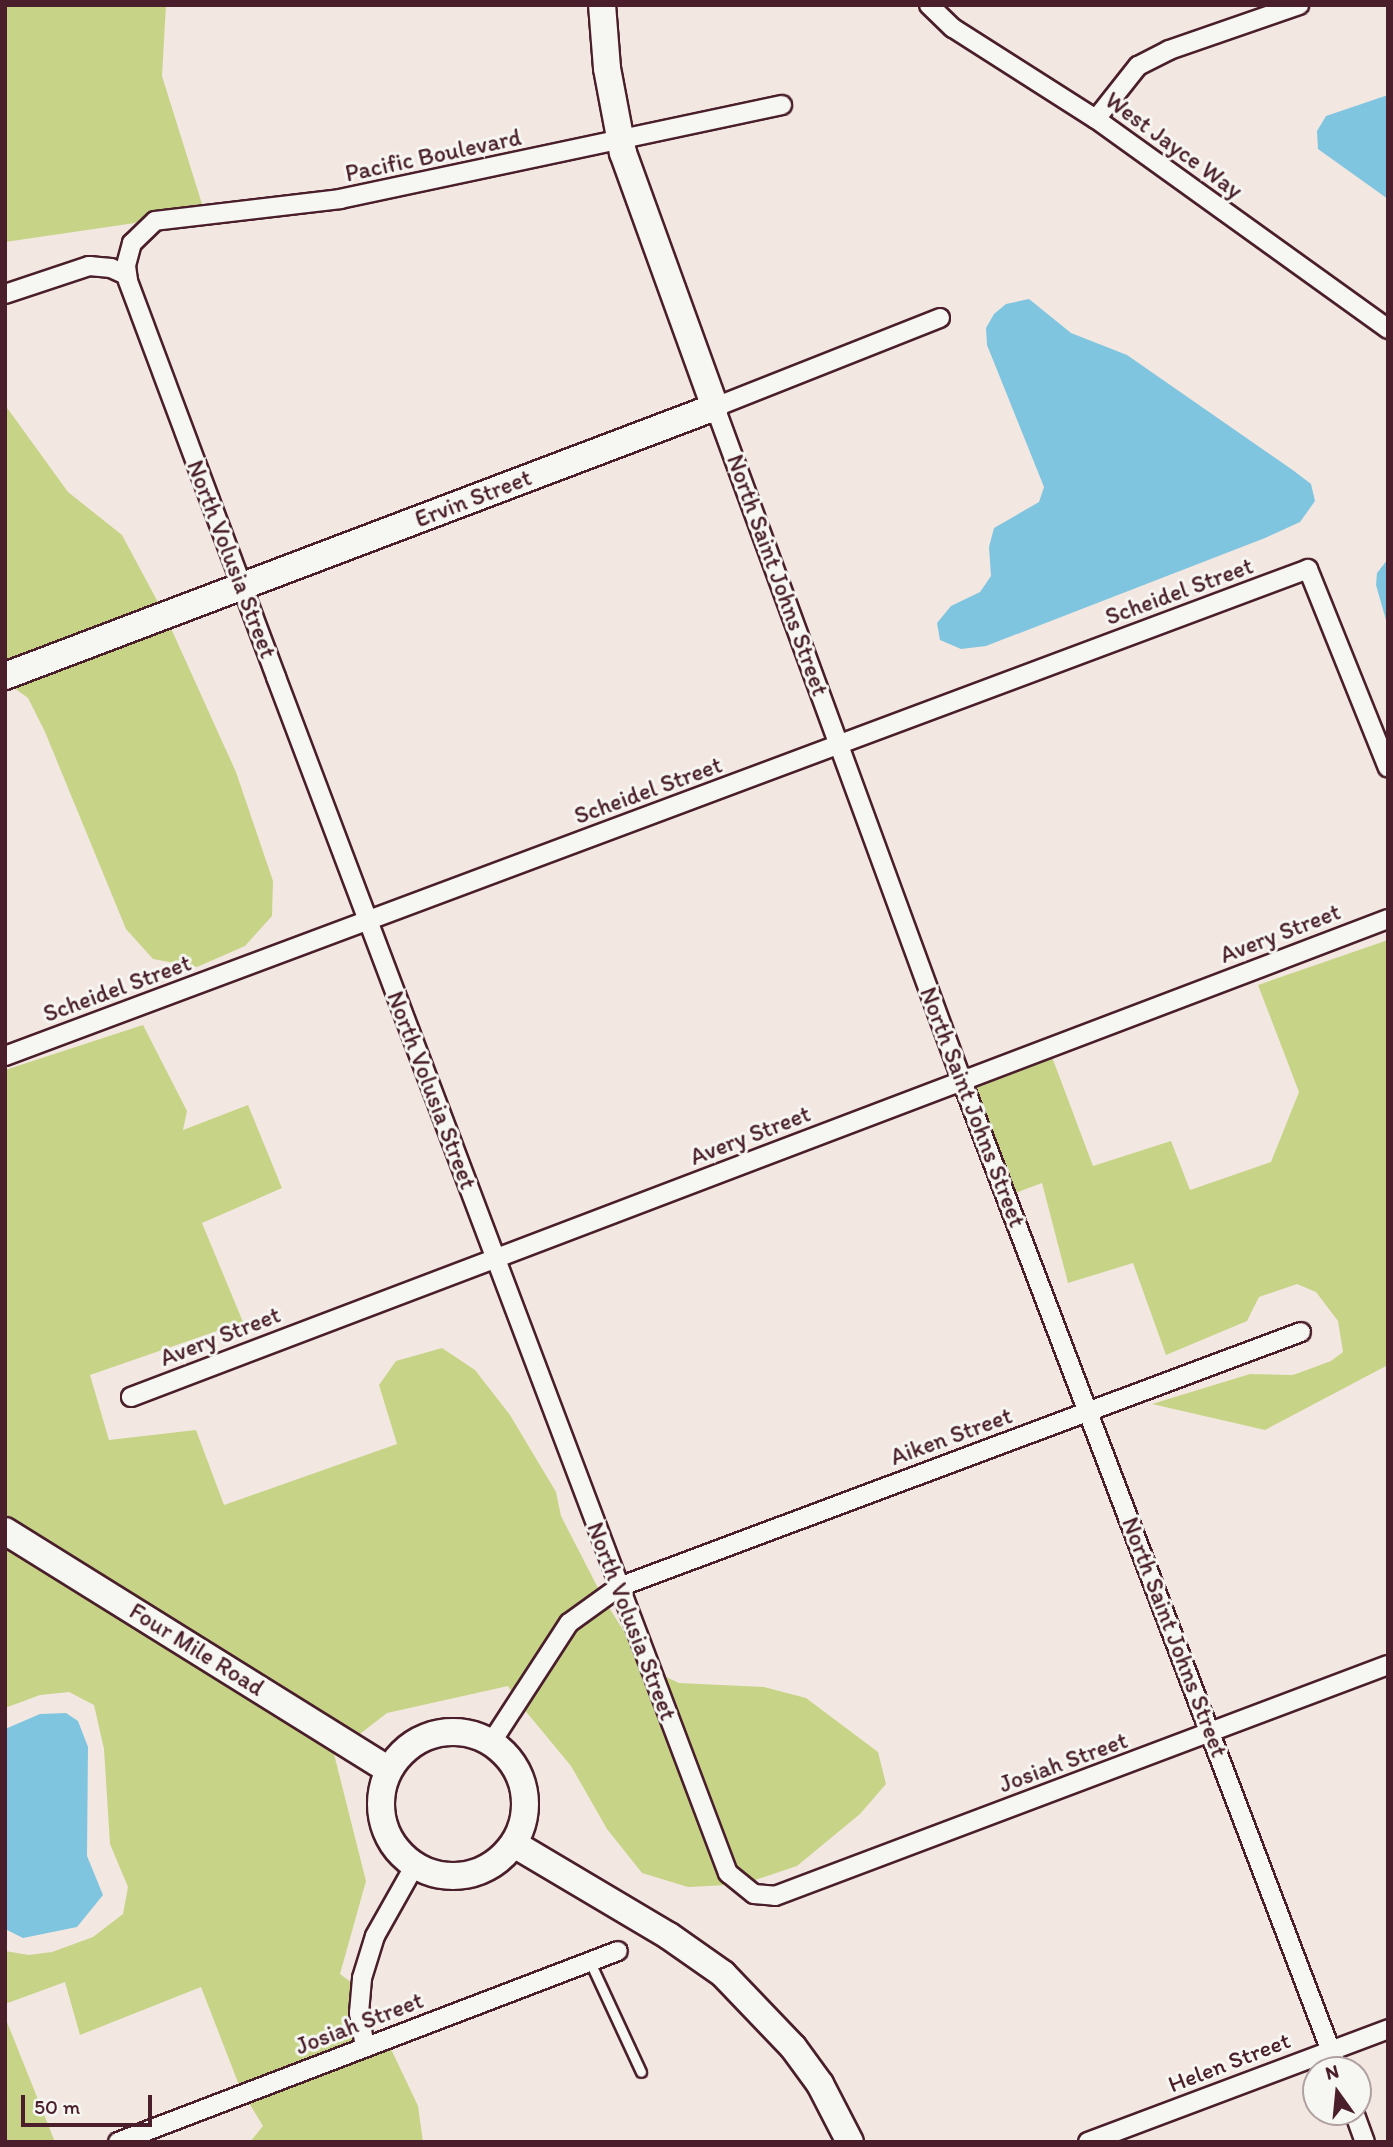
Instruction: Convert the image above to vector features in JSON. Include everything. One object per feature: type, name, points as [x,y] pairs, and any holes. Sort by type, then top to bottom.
[{"type":"street","name":"North Saint Johns Street","points":[[602,5],[620,140],[635,197],[840,744],[962,1081],[1333,2056]]},
{"type":"street","name":"West Jayce Way","points":[[929,5],[953,28],[1096,119],[1388,329]]},
{"type":"street","points":[[1096,119],[1138,66],[1168,50],[1299,5]]},
{"type":"street","name":"Pacific Boulevard","points":[[126,275],[132,243],[155,221],[341,199],[782,105]]},
{"type":"street","points":[[5,294],[89,266],[126,275]]},
{"type":"street","name":"North Volusia Street","points":[[126,275],[728,1874],[754,1894]]},
{"type":"street","name":"Ervin Street","points":[[5,676],[715,407],[940,318]]},
{"type":"street","name":"Scheidel Street","points":[[5,1056],[1308,569],[1388,768]]},
{"type":"street","name":"Avery Street","points":[[131,1396],[1388,919]]},
{"type":"street","name":"Aiken Street","points":[[491,1743],[569,1623],[619,1587],[1301,1332]]},
{"type":"street","name":"Four Mile Road","points":[[5,1531],[388,1769]]},
{"type":"street","name":"Josiah Street","points":[[754,1894],[775,1896],[1388,1665]]},
{"type":"street","points":[[448,1732],[491,1743],[505,1754],[523,1788],[524,1818],[514,1844],[494,1866],[472,1874],[442,1875],[415,1865],[391,1843],[383,1821],[381,1802],[388,1769],[408,1746],[427,1737],[448,1732]]},
{"type":"street","points":[[514,1844],[669,1936],[723,1974],[793,2047],[820,2084],[850,2142]]},
{"type":"street","points":[[365,2048],[359,2013],[362,1978],[375,1936],[415,1865]]},
{"type":"street","name":"Josiah Street","points":[[118,2142],[618,1951]]},
{"type":"street","name":"Helen Street","points":[[1088,2142],[1388,2029]]},
{"type":"lane","points":[[590,1962],[641,2072]]},
{"type":"green space","points":[[5,5],[166,5],[162,76],[202,204],[153,211],[135,223],[5,242]]},
{"type":"green space","points":[[5,405],[68,492],[122,535],[160,606],[5,665]]},
{"type":"green space","points":[[169,624],[236,772],[273,881],[272,916],[245,946],[197,967],[153,959],[126,929],[45,732],[28,698],[10,685]]},
{"type":"green space","points":[[1388,940],[1388,1365],[1265,1430],[1152,1404],[1250,1374],[1293,1375],[1331,1361],[1343,1352],[1338,1321],[1316,1292],[1297,1284],[1259,1297],[1247,1321],[1166,1355],[1133,1263],[1068,1283],[1042,1183],[1015,1193],[974,1087],[1052,1057],[1093,1166],[1171,1141],[1190,1190],[1271,1162],[1299,1092],[1258,985]]},
{"type":"green space","points":[[143,1025],[187,1111],[183,1130],[248,1105],[282,1188],[202,1223],[243,1322],[90,1375],[109,1440],[196,1430],[224,1505],[397,1444],[379,1385],[396,1361],[442,1348],[475,1370],[510,1415],[556,1492],[561,1516],[598,1588],[562,1616],[511,1691],[508,1686],[387,1713],[356,1737],[5,1520],[5,1070]]},
{"type":"green space","points":[[5,1542],[340,1749],[334,1754],[366,1881],[340,1974],[352,1983],[350,2011],[355,2041],[239,2085],[201,1987],[80,2035],[65,1982],[5,2004],[5,1951],[29,1955],[52,1952],[93,1937],[123,1914],[128,1887],[110,1844],[104,1749],[94,1705],[69,1692],[40,1695],[5,1708]]},
{"type":"green space","points":[[608,1606],[630,1641],[720,1877],[728,1885],[688,1887],[642,1873],[607,1829],[571,1766],[523,1708],[575,1630]]},
{"type":"green space","points":[[662,1675],[679,1683],[764,1687],[806,1698],[878,1752],[886,1784],[860,1814],[797,1866],[752,1881],[736,1867]]},
{"type":"green space","points":[[5,2017],[55,2142],[5,2142]]},
{"type":"green space","points":[[391,2049],[418,2106],[423,2142],[250,2142],[263,2126],[249,2103]]},
{"type":"water","points":[[1388,95],[1388,199],[1318,149],[1317,131],[1326,116]]},
{"type":"water","points":[[1029,299],[1071,333],[1127,355],[1294,471],[1311,484],[1315,501],[1300,522],[1265,538],[986,646],[961,649],[940,640],[937,623],[951,606],[980,592],[991,576],[989,547],[994,528],[1039,502],[1044,487],[987,345],[986,328],[994,314],[1006,304]]},
{"type":"water","points":[[1388,559],[1388,627],[1376,585],[1377,573]]},
{"type":"water","points":[[66,1713],[78,1721],[88,1747],[87,1856],[103,1895],[77,1927],[23,1938],[5,1929],[5,1729],[40,1714]]}]
